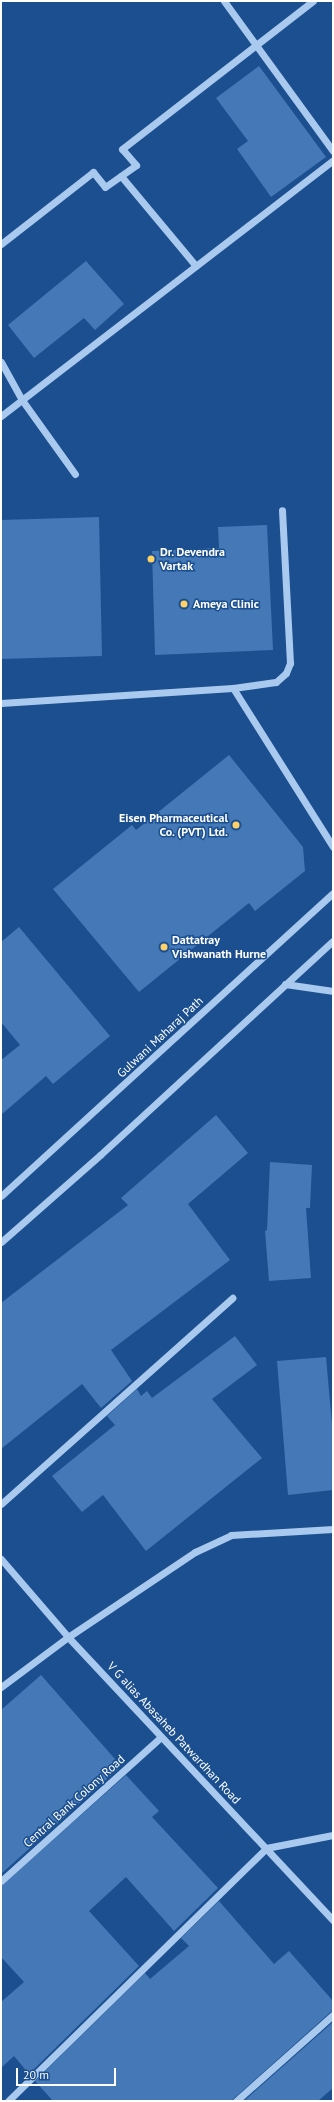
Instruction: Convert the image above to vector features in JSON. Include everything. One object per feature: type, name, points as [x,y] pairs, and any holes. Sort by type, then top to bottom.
[{"type":"street","points":[[224,1],[333,151]]},
{"type":"street","points":[[1,244],[93,172],[105,187],[136,165],[122,149],[313,1]]},
{"type":"street","points":[[1,416],[333,160]]},
{"type":"street","points":[[121,176],[196,266]]},
{"type":"street","points":[[1,362],[22,400],[75,474]]},
{"type":"street","points":[[1,703],[233,688],[276,682],[286,673],[290,663],[282,510]]},
{"type":"street","points":[[233,688],[333,847]]},
{"type":"street","name":"Gulwani Maharaj Path","points":[[1,1196],[333,893]]},
{"type":"street","points":[[1,1242],[100,1155],[333,941]]},
{"type":"street","points":[[285,984],[333,991]]},
{"type":"street","points":[[1,1504],[232,1298]]},
{"type":"street","points":[[1,1687],[68,1637],[195,1552],[230,1535],[333,1529]]},
{"type":"street","name":"V G alias Abasaheb Patwardhan Road","points":[[1,1558],[68,1637],[333,1920]]},
{"type":"street","name":"Central Bank Colony Road","points":[[1,1881],[161,1737]]},
{"type":"street","points":[[8,2101],[266,1848],[333,1835]]},
{"type":"street","points":[[236,2101],[333,2015]]},
{"type":"building","points":[[259,66],[326,157],[271,197],[237,149],[248,141],[216,98]]},
{"type":"building","points":[[86,261],[124,304],[95,330],[84,318],[34,358],[8,325]]},
{"type":"building","points":[[99,517],[102,656],[1,659],[1,520]]},
{"type":"building","points":[[267,525],[273,650],[155,655],[152,551],[219,548],[218,527]]},
{"type":"building","points":[[229,755],[303,847],[305,871],[255,911],[249,903],[139,992],[53,889],[132,825],[136,830]]},
{"type":"building","points":[[19,927],[110,1036],[53,1084],[46,1076],[1,1115],[1,1060],[20,1045],[1,1022],[1,942]]},
{"type":"building","points":[[216,1115],[248,1153],[188,1204],[230,1260],[111,1350],[132,1381],[101,1408],[82,1384],[1,1449],[1,1303],[128,1205],[121,1198]]},
{"type":"building","points":[[270,1162],[312,1165],[310,1208],[306,1208],[311,1278],[269,1281],[265,1231],[267,1230]]},
{"type":"building","points":[[235,1336],[257,1365],[212,1399],[262,1458],[146,1551],[103,1495],[82,1512],[52,1476],[115,1425],[107,1416],[137,1389],[141,1396],[147,1391],[152,1398]]},
{"type":"building","points":[[326,1357],[333,1435],[333,1490],[288,1495],[277,1361]]},
{"type":"building","points":[[41,1675],[115,1759],[113,1761],[119,1768],[1,1874],[1,1710]]},
{"type":"building","points":[[126,1775],[159,1811],[152,1817],[218,1888],[174,1931],[126,1877],[89,1911],[139,1966],[29,2074],[14,2056],[1,2068],[1,2002],[24,1982],[1,1957],[1,1886]]},
{"type":"building","points":[[219,1901],[274,1964],[289,1951],[333,2001],[333,2010],[231,2101],[53,2101],[35,2081],[145,1973],[150,1979],[189,1946],[181,1938]]},
{"type":"building","points":[[333,2022],[333,2088],[318,2101],[244,2101]]},
{"type":"place","name":"Dr. Devendra Vartak","points":[[151,559]]},
{"type":"place","name":"Ameya Clinic","points":[[184,604]]},
{"type":"place","name":"Eisen Pharmaceutical Co. (PVT) Ltd.","points":[[236,825]]},
{"type":"place","name":"Dattatray Vishwanath Hurne","points":[[164,947]]}]
